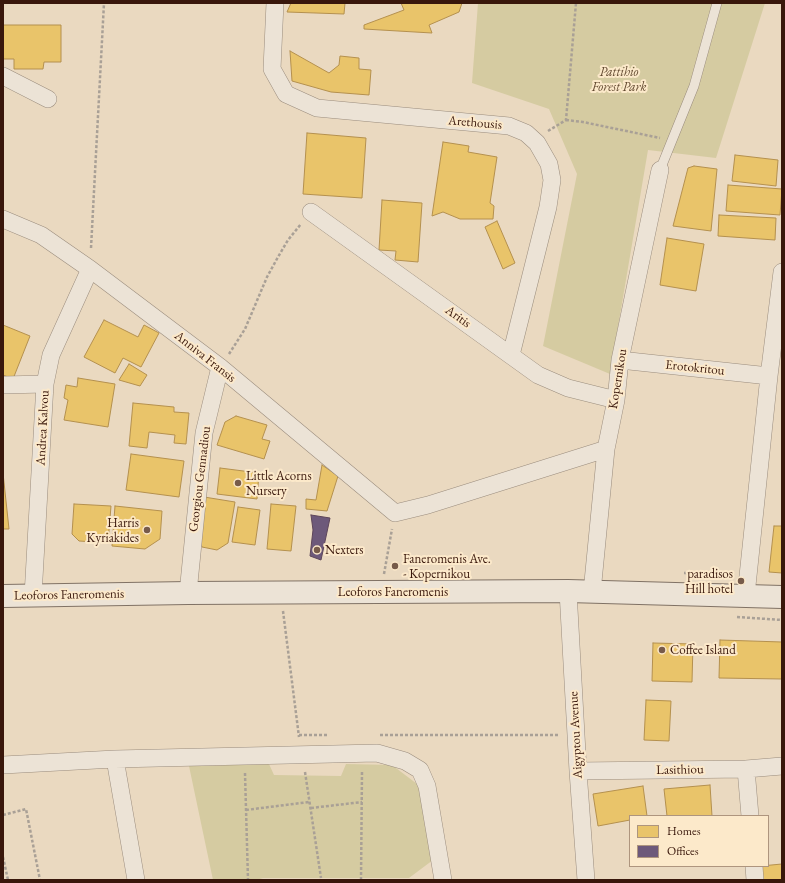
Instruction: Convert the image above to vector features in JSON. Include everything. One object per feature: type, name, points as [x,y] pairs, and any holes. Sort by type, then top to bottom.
[{"type":"main road","name":"Leoforos Faneromenis","points":[[3,596],[281,592],[568,591],[782,597]]},
{"type":"street","name":"Arethousis","points":[[275,3],[272,69],[286,94],[317,108],[509,126],[526,133],[537,143],[549,164],[552,180],[548,206],[511,355]]},
{"type":"street","points":[[3,76],[48,99]]},
{"type":"street","name":"Kopernikou","points":[[592,592],[606,449],[616,400],[620,360],[660,170]]},
{"type":"street","name":"Aritis","points":[[311,212],[538,375],[568,388],[616,400]]},
{"type":"street","name":"Anniva Fransis","points":[[3,219],[41,235],[90,268],[220,367],[395,513]]},
{"type":"street","name":"Andrea Kalvou","points":[[33,596],[46,384],[51,355],[90,268]]},
{"type":"street","points":[[746,595],[769,376],[782,272]]},
{"type":"street","name":"Erotokritou","points":[[620,360],[769,376]]},
{"type":"street","name":"Georgiou Gennadiou","points":[[188,593],[204,433],[220,367]]},
{"type":"street","points":[[3,385],[46,384]]},
{"type":"street","points":[[395,513],[428,505],[606,449]]},
{"type":"street","name":"Aigyptou Avenue","points":[[568,591],[578,771],[586,880]]},
{"type":"street","points":[[3,766],[115,759],[377,753],[405,761],[420,770],[428,786],[443,880]]},
{"type":"street","points":[[115,759],[136,880]]},
{"type":"street","name":"Lasithiou","points":[[578,771],[746,769],[782,766]]},
{"type":"street","points":[[746,769],[750,815]]},
{"type":"street","points":[[754,867],[755,880]]},
{"type":"lane","points":[[660,170],[694,86],[717,3]]},
{"type":"path","points":[[90,268],[104,3]]},
{"type":"path","points":[[566,120],[576,3]]},
{"type":"path","points":[[537,143],[546,132],[566,120],[583,122],[672,141]]},
{"type":"path","points":[[220,367],[245,329],[267,276],[288,240],[311,212]]},
{"type":"path","points":[[380,592],[395,513]]},
{"type":"path","points":[[281,592],[301,755]]},
{"type":"path","points":[[299,735],[330,735]]},
{"type":"path","points":[[377,735],[576,735]]},
{"type":"path","points":[[361,880],[362,754]]},
{"type":"path","points":[[246,756],[248,880]]},
{"type":"path","points":[[305,772],[321,878]]},
{"type":"path","points":[[246,810],[310,802]]},
{"type":"path","points":[[310,808],[362,802]]},
{"type":"path","points":[[3,815],[26,809],[40,880]]},
{"type":"path","points":[[3,857],[8,880]]},
{"type":"green space","name":"Pattihio Forest Park","points":[[478,3],[765,3],[716,158],[648,150],[610,374],[543,346],[577,174],[549,109],[472,83]]},
{"type":"green space","points":[[269,764],[274,775],[341,776],[346,764],[392,765],[421,787],[433,860],[409,878],[263,878],[256,880],[213,880],[189,766]]},
{"type":"building: Homes","points":[[291,3],[345,3],[344,14],[287,12]]},
{"type":"building: Homes","points":[[401,3],[462,3],[459,12],[429,25],[432,33],[364,29],[364,25],[404,10]]},
{"type":"building: Homes","points":[[3,25],[61,25],[61,62],[44,62],[43,69],[14,69],[14,59],[3,59]]},
{"type":"building: Homes","points":[[290,51],[329,73],[339,65],[340,56],[359,58],[359,69],[371,70],[369,95],[331,92],[292,81]]},
{"type":"building: Homes","points":[[307,133],[366,138],[362,198],[303,194]]},
{"type":"building: Homes","points":[[443,142],[469,146],[468,152],[497,157],[490,203],[494,206],[493,219],[460,219],[443,212],[432,216]]},
{"type":"building: Homes","points":[[735,155],[778,160],[776,186],[732,181]]},
{"type":"building: Homes","points":[[694,166],[717,169],[711,231],[673,226],[688,168]]},
{"type":"building: Homes","points":[[728,185],[782,189],[780,215],[726,211]]},
{"type":"building: Homes","points":[[382,200],[422,203],[418,262],[395,260],[396,251],[379,250]]},
{"type":"building: Homes","points":[[719,215],[776,218],[775,240],[718,236]]},
{"type":"building: Homes","points":[[497,221],[515,263],[503,269],[485,227]]},
{"type":"building: Homes","points":[[667,238],[704,244],[696,291],[660,285]]},
{"type":"building: Homes","points":[[104,320],[138,337],[144,325],[159,333],[141,367],[123,358],[115,373],[84,357]]},
{"type":"building: Homes","points":[[3,325],[30,336],[13,379],[3,375]]},
{"type":"building: Homes","points":[[129,364],[147,375],[140,386],[119,380]]},
{"type":"building: Homes","points":[[78,378],[115,384],[108,427],[64,420],[68,400],[64,398],[66,385],[77,387]]},
{"type":"building: Homes","points":[[133,403],[174,407],[174,412],[189,413],[186,444],[174,443],[175,435],[149,432],[147,448],[129,446]]},
{"type":"building: Homes","points":[[236,416],[267,425],[262,439],[270,441],[264,459],[217,445],[225,422]]},
{"type":"building: Homes","points":[[131,454],[184,461],[179,497],[126,490]]},
{"type":"building: Homes","points":[[322,465],[338,476],[327,511],[306,509],[306,499],[316,500]]},
{"type":"building: Homes","name":"Little Acorns Nursery","points":[[220,468],[259,473],[257,499],[217,494]]},
{"type":"building: Homes","points":[[3,473],[9,529],[3,529]]},
{"type":"building: Homes","points":[[204,497],[235,502],[228,543],[217,550],[202,547],[198,539]]},
{"type":"building: Homes","points":[[74,504],[111,506],[108,543],[79,541],[72,534]]},
{"type":"building: Homes","points":[[271,504],[296,506],[291,551],[267,549]]},
{"type":"building: Homes","points":[[115,506],[162,511],[160,539],[145,549],[112,546]]},
{"type":"building: Homes","points":[[238,507],[260,510],[255,545],[232,542]]},
{"type":"building: Homes","points":[[774,526],[782,526],[782,573],[769,572]]},
{"type":"building: Homes","points":[[720,640],[782,642],[782,679],[719,678]]},
{"type":"building: Homes","points":[[653,643],[693,644],[692,682],[652,681]]},
{"type":"building: Homes","points":[[646,700],[671,701],[669,741],[644,740]]},
{"type":"building: Homes","points":[[710,785],[712,815],[667,815],[664,789]]},
{"type":"building: Homes","points":[[643,786],[647,815],[629,815],[629,820],[598,826],[593,794]]},
{"type":"building: Homes","points":[[782,864],[782,880],[762,880],[761,867],[769,867],[769,865]]},
{"type":"building: Offices","points":[[311,515],[330,518],[321,560],[310,556],[313,530]]},
{"type":"place","name":"Little Acorns Nursery","points":[[238,483]]},
{"type":"place","name":"Harris Kyriakides","points":[[147,530]]},
{"type":"place","name":"Nexters","points":[[317,550]]},
{"type":"place","name":"Faneromenis Ave. - Kopernikou","points":[[395,566]]},
{"type":"place","name":"paradisos Hill hotel","points":[[741,581]]},
{"type":"place","name":"Coffee Island","points":[[662,650]]}]
